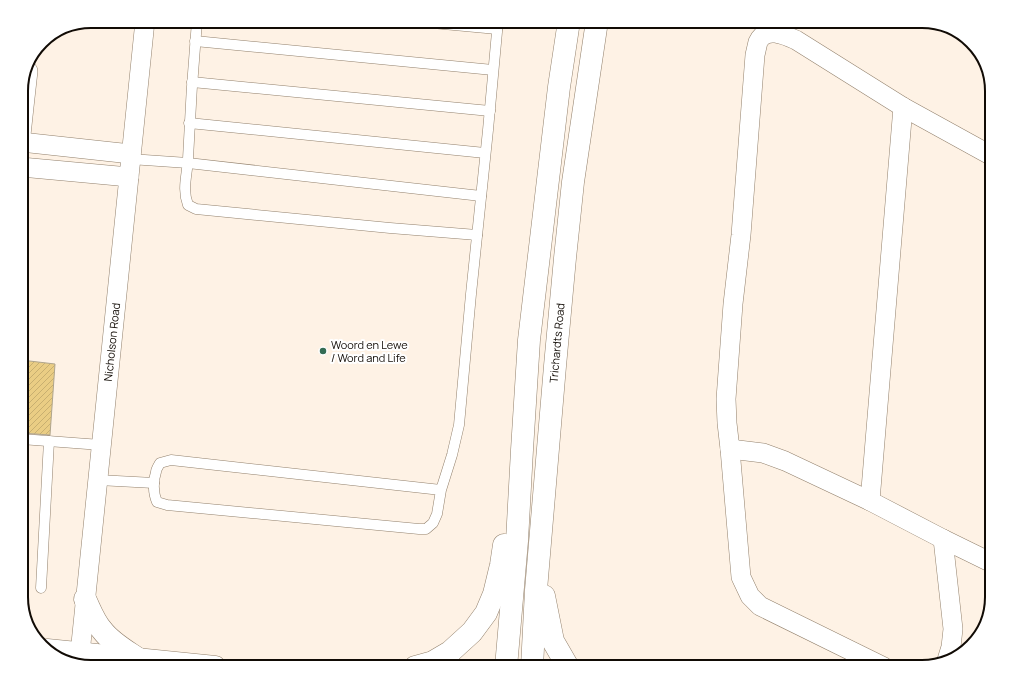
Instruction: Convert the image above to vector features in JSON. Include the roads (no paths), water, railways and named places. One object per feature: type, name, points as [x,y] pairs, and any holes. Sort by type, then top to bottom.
[{"type":"main road","points":[[507,660],[517,541],[529,340],[559,87],[568,28]]},
{"type":"main road","name":"Trichardts Road","points":[[532,660],[536,590],[569,220],[573,182],[596,28]]},
{"type":"main road","points":[[436,660],[450,652],[472,632],[486,613],[494,594],[510,521],[519,492]]},
{"type":"main road","points":[[539,563],[553,641],[564,660]]},
{"type":"main road","points":[[86,599],[94,618],[102,630],[114,642],[140,660]]},
{"type":"main road","points":[[67,655],[79,658],[140,660]]},
{"type":"street","name":"Nicholson Road","points":[[79,658],[144,28]]},
{"type":"street","points":[[870,660],[760,606],[750,596],[741,577],[730,449],[726,423],[726,392],[733,304],[741,235],[755,55],[758,42],[762,36],[771,32],[782,34],[796,40],[903,107],[985,152]]},
{"type":"street","points":[[870,501],[903,107]]},
{"type":"street","points":[[28,143],[130,163]]},
{"type":"street","points":[[28,167],[130,163]]},
{"type":"street","points":[[730,449],[763,453],[785,461],[870,501],[985,560]]},
{"type":"street","points":[[943,539],[953,629],[951,647],[948,654]]},
{"type":"lane","points":[[196,28],[189,122],[188,163],[185,187],[185,197],[188,205],[196,209],[477,235]]},
{"type":"lane","points":[[441,490],[171,460],[160,463],[156,471],[154,483],[154,496],[157,502],[167,505],[419,529],[426,529],[433,523],[437,514],[441,490],[452,455],[459,425],[498,28]]},
{"type":"lane","points":[[195,41],[494,70]]},
{"type":"lane","points":[[192,82],[490,111]]},
{"type":"lane","points":[[189,122],[485,153]]},
{"type":"lane","points":[[130,163],[188,163],[481,196]]},
{"type":"lane","points":[[28,440],[101,445]]},
{"type":"lane","points":[[41,588],[49,441]]},
{"type":"lane","points":[[98,480],[154,483]]},
{"type":"place","name":"Woord en Lewe / Word and Life","points":[[323,351]]}]
